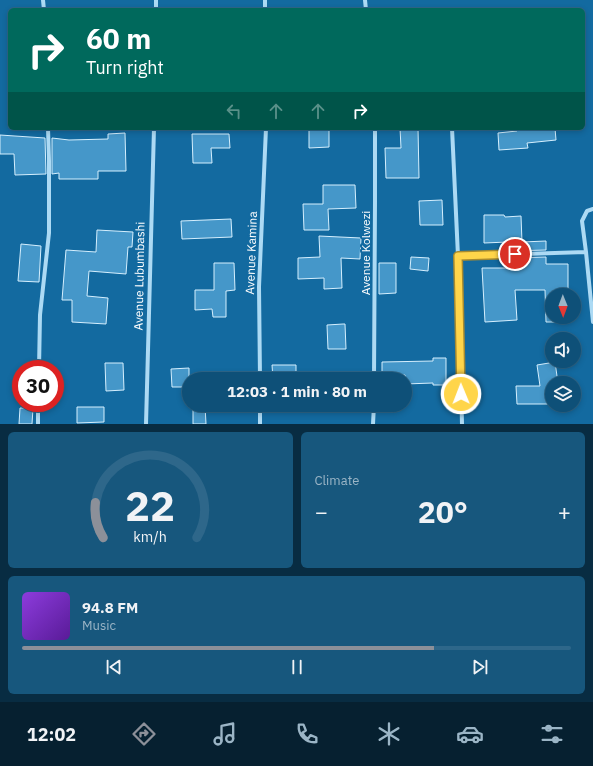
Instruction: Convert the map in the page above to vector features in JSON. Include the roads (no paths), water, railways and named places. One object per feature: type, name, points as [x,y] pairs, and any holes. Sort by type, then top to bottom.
[{"type":"street","points":[[39,360],[40,315],[49,233],[48,130]]},
{"type":"street","name":"Avenue Lubumbashi","points":[[146,424],[154,130]]},
{"type":"street","name":"Avenue Kamina","points":[[260,372],[259,287],[266,130]]},
{"type":"street","name":"Avenue Kolwezi","points":[[374,372],[375,130]]},
{"type":"street","points":[[452,130],[458,256],[462,424]]},
{"type":"street","points":[[593,209],[587,211],[582,221],[593,322]]},
{"type":"street","points":[[458,256],[586,252]]},
{"type":"street","points":[[38,412],[38,424]]},
{"type":"street","points":[[260,412],[260,424]]},
{"type":"street","points":[[374,412],[374,424]]}]
